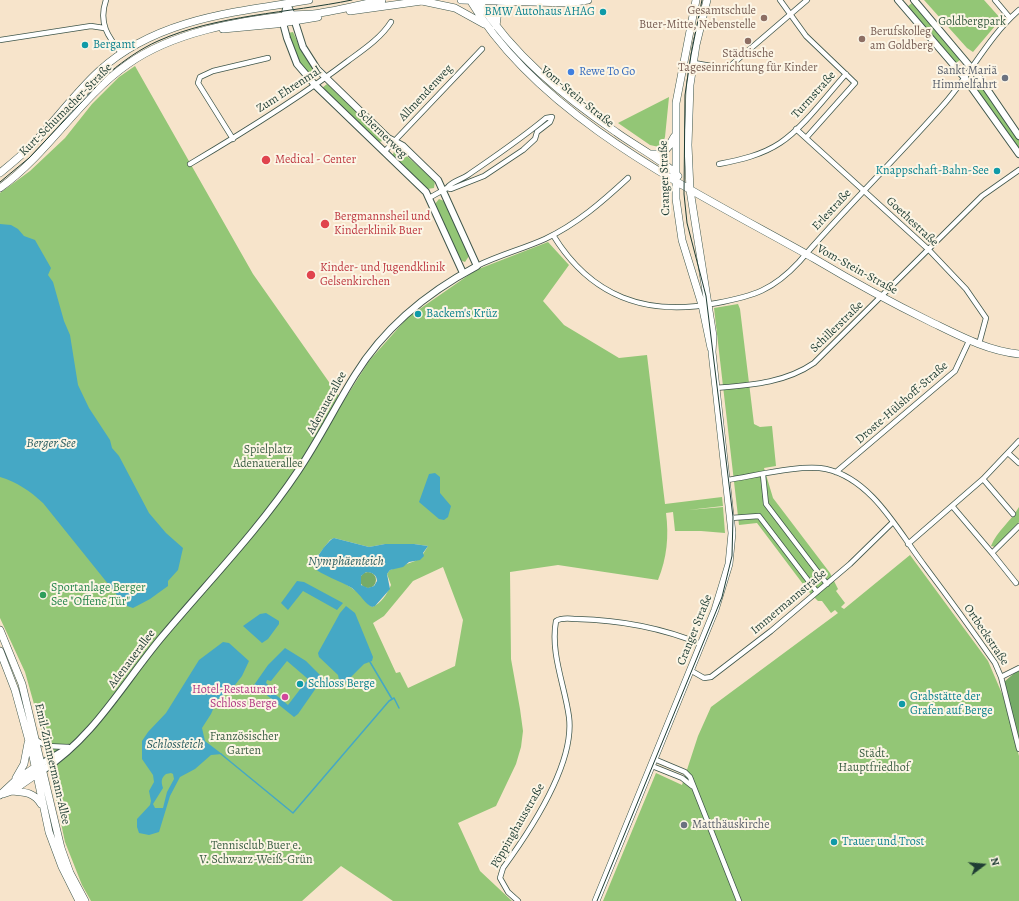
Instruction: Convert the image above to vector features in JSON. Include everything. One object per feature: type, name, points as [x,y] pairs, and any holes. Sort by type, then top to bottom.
[{"type":"main road","name":"Kurt-Schumacher-Straße","points":[[0,173],[31,146],[99,71],[122,54],[152,36],[185,23],[309,0]]},
{"type":"main road","name":"Kurt-Schumacher-Straße","points":[[0,188],[39,156],[104,83],[129,64],[158,47],[188,35],[217,29],[238,29],[382,0]]},
{"type":"main road","name":"Kurt-Schumacher-Straße","points":[[294,18],[425,0],[455,8],[486,26]]},
{"type":"main road","points":[[461,0],[569,3],[588,0]]},
{"type":"main road","name":"Vom-Stein-Straße","points":[[470,0],[486,26],[508,52],[543,86],[566,106],[625,149],[676,183],[881,297],[969,341],[1005,353],[1019,354]]},
{"type":"main road","name":"Vom-Stein-Straße","points":[[478,0],[496,27],[548,82],[594,117],[676,174],[690,190]]},
{"type":"main road","name":"Cranger Straße","points":[[596,901],[722,593],[728,571],[731,545],[731,518],[712,352],[713,336],[705,305],[678,221],[675,135],[676,103],[696,0]]},
{"type":"main road","name":"Cranger Straße","points":[[705,305],[690,190],[688,126],[696,46],[708,0]]},
{"type":"main road","points":[[496,27],[498,10],[504,2]]},
{"type":"main road","points":[[648,154],[662,154],[669,146],[675,135]]},
{"type":"main road","name":"Emil-Zimmermann-Allee","points":[[0,630],[22,684],[36,740],[43,808],[56,852],[79,901]]},
{"type":"main road","name":"Emil-Zimmermann-Allee","points":[[0,651],[15,690],[28,741],[38,769],[60,848],[70,873],[85,901]]},
{"type":"main road","points":[[15,781],[24,764],[28,741]]},
{"type":"main road","name":"Adenauerallee","points":[[0,794],[15,781],[38,769]]},
{"type":"main road","name":"Adenauerallee","points":[[0,794],[12,791],[38,769]]},
{"type":"main road","points":[[12,791],[32,794],[43,808]]},
{"type":"street","points":[[106,0],[102,19],[104,28],[110,40],[122,54]]},
{"type":"street","points":[[780,0],[810,40],[846,74]]},
{"type":"street","points":[[694,63],[723,68],[729,67],[807,0]]},
{"type":"street","points":[[899,0],[964,78],[1019,154]]},
{"type":"street","points":[[914,0],[970,68],[1019,136]]},
{"type":"street","points":[[995,0],[1010,18]]},
{"type":"street","points":[[283,20],[287,4]]},
{"type":"street","name":"Schernerweg","points":[[287,4],[294,18],[303,47],[326,78],[388,138],[414,156],[438,180],[444,189],[477,266]]},
{"type":"street","name":"Erlestraße","points":[[553,235],[563,250],[585,275],[604,288],[622,297],[661,307],[705,305],[743,299],[765,289],[785,276],[946,102],[970,68],[1010,18],[1019,10]]},
{"type":"street","name":"Schernerweg","points":[[283,20],[297,64],[315,85],[426,192],[463,273]]},
{"type":"street","name":"Zum Ehrenmal","points":[[190,164],[326,78],[365,48],[387,29],[391,22]]},
{"type":"street","points":[[0,40],[91,26],[104,28]]},
{"type":"street","name":"Allmendenweg","points":[[385,152],[482,49]]},
{"type":"street","points":[[233,138],[198,83],[200,77],[213,71],[268,58]]},
{"type":"street","name":"Turmstraße","points":[[719,164],[743,159],[781,143],[796,129],[846,74],[855,84],[806,138]]},
{"type":"street","points":[[429,198],[449,185],[469,175],[472,170],[500,154],[546,118],[552,117],[550,122],[538,132],[535,139],[487,174],[451,189],[444,189]]},
{"type":"street","name":"Goethestraße","points":[[796,129],[928,250],[966,289],[985,316],[986,322],[979,344]]},
{"type":"street","points":[[530,132],[535,139]]},
{"type":"street","points":[[500,154],[505,162]]},
{"type":"street","name":"Schillerstraße","points":[[716,388],[764,383],[804,369],[831,348],[982,196],[1019,170]]},
{"type":"street","points":[[469,175],[472,180]]},
{"type":"street","name":"Adenauerallee","points":[[38,769],[71,746],[102,716],[160,640],[270,510],[306,459],[355,374],[377,344],[412,309],[463,273],[553,235],[576,222],[600,204],[628,178]]},
{"type":"street","name":"Droste-Hülshoff-Straße","points":[[836,472],[955,371],[969,341]]},
{"type":"street","points":[[908,544],[953,507],[983,479],[1019,441]]},
{"type":"street","points":[[1008,453],[1019,463]]},
{"type":"street","points":[[727,480],[809,469],[825,469],[836,472]]},
{"type":"street","name":"Ortbeckstraße","points":[[836,472],[858,485],[893,522],[995,663],[1001,677],[1019,749]]},
{"type":"street","points":[[763,475],[766,504],[827,584]]},
{"type":"street","points":[[983,479],[1013,514]]},
{"type":"street","points":[[953,507],[1016,583]]},
{"type":"street","points":[[731,518],[759,516],[817,592]]},
{"type":"street","name":"Immermannstraße","points":[[690,670],[704,678],[710,677],[771,631],[827,584],[893,522]]},
{"type":"street","points":[[992,553],[1019,526]]},
{"type":"street","name":"Pöppinghausstraße","points":[[518,901],[508,892],[500,878],[503,868],[539,814],[557,776],[569,740],[569,715],[561,684],[557,655],[555,628],[556,621],[564,618],[612,621],[642,626],[701,644]]},
{"type":"street","points":[[1001,677],[1019,668]]},
{"type":"street","points":[[36,740],[47,746],[71,746]]},
{"type":"street","points":[[653,763],[688,782],[696,793],[739,901]]},
{"type":"green space","name":"Goldbergpark","points":[[924,0],[984,0],[1001,19],[973,52],[967,48]]},
{"type":"green space","points":[[913,2],[961,59],[955,64],[907,7]]},
{"type":"green space","points":[[293,32],[303,54],[318,75],[313,78],[300,64],[297,58],[288,33]]},
{"type":"green space","points":[[135,66],[253,274],[343,402],[369,361],[408,317],[476,270],[548,242],[569,265],[543,301],[564,325],[619,358],[647,355],[665,504],[722,497],[723,506],[688,510],[723,507],[725,533],[675,531],[673,512],[666,513],[666,547],[658,580],[558,565],[510,572],[511,659],[523,731],[521,747],[516,764],[496,806],[458,823],[480,871],[512,901],[393,901],[341,866],[302,901],[91,901],[82,885],[65,842],[41,729],[25,672],[0,618],[0,193],[30,171],[65,138],[92,104],[119,77]],"holes":[[[334,538],[369,547],[385,544],[414,544],[428,546],[423,554],[415,561],[390,570],[387,574],[391,585],[381,601],[372,607],[362,596],[346,584],[315,569],[316,558],[330,540]],[[443,567],[463,620],[455,666],[408,688],[400,672],[396,673],[373,623],[384,616],[413,581]]]},
{"type":"green space","points":[[977,80],[1019,140],[1019,150],[972,84]]},
{"type":"green space","points":[[327,84],[383,137],[383,141],[378,142],[322,88]]},
{"type":"green space","points":[[669,97],[665,137],[663,143],[659,147],[650,145],[618,123]]},
{"type":"green space","points":[[399,149],[435,181],[434,188],[427,189],[394,158],[393,154],[395,150]]},
{"type":"green space","points":[[439,199],[444,201],[469,256],[465,262],[460,260],[435,204]]},
{"type":"green space","name":"Städt. Hauptfriedhof","points":[[738,304],[740,309],[754,424],[760,427],[772,426],[776,466],[764,468],[773,498],[830,573],[838,589],[836,591],[845,603],[841,607],[844,609],[910,555],[988,661],[1003,696],[1019,756],[1019,901],[603,901],[656,773],[682,785],[698,736],[711,707],[838,613],[835,610],[831,613],[822,601],[818,601],[809,592],[757,523],[739,525],[714,308]]},
{"type":"green space","points":[[1019,507],[1019,522],[995,547],[991,546],[997,536]]},
{"type":"green space","points":[[365,572],[371,572],[376,577],[374,586],[371,588],[365,588],[360,583],[360,577]]},
{"type":"green space","points":[[1019,669],[1019,742],[1004,682]]},
{"type":"water","name":"Berger See","points":[[0,224],[11,225],[18,229],[24,236],[35,240],[51,268],[48,275],[53,282],[64,321],[70,335],[78,385],[89,408],[110,440],[112,448],[119,456],[149,513],[166,533],[183,548],[178,570],[168,581],[168,586],[150,599],[133,608],[127,606],[117,595],[43,503],[23,487],[0,477]]},
{"type":"water","points":[[435,473],[440,477],[440,493],[451,506],[448,517],[444,520],[439,519],[419,502],[429,474]]},
{"type":"water","name":"Nymphäenteich","points":[[334,538],[369,547],[385,544],[414,544],[428,546],[423,553],[424,556],[420,560],[409,562],[403,567],[390,570],[387,574],[390,589],[375,606],[372,607],[367,604],[352,588],[321,573],[313,567],[325,546]],"holes":[[[368,572],[372,573],[377,579],[374,586],[368,588],[361,585],[361,576]]]},
{"type":"water","points":[[297,581],[304,582],[343,603],[337,610],[303,591],[288,610],[281,603]]},
{"type":"water","points":[[346,606],[355,613],[373,657],[372,661],[364,664],[344,684],[339,680],[338,675],[319,657],[318,653],[340,613]]},
{"type":"water","points":[[266,613],[279,621],[279,624],[268,639],[262,643],[243,626],[260,614]]},
{"type":"water","name":"Schlossteich","points":[[223,642],[229,643],[249,661],[242,676],[235,685],[217,700],[211,714],[202,728],[205,741],[222,754],[211,755],[195,769],[180,777],[170,796],[159,832],[149,835],[139,833],[137,819],[150,805],[151,801],[149,791],[154,782],[153,775],[142,759],[142,741],[148,732],[166,713],[199,660]],"holes":[[[166,774],[173,774],[174,779],[167,792],[163,808],[155,808],[153,804],[163,788],[163,777]]]},
{"type":"water","points":[[285,648],[306,661],[323,678],[298,714],[294,717],[254,685],[268,665]],"holes":[[[287,661],[308,679],[288,705],[276,695],[276,692],[266,683],[267,680],[271,681]]]},
{"type":"waterway","points":[[370,662],[392,699]]},
{"type":"waterway","points":[[221,754],[293,813],[389,701],[394,698],[399,708]]},
{"type":"tram line","points":[[0,182],[29,158],[110,72],[121,63],[151,44],[180,32],[204,25],[352,0]]},
{"type":"tram line","points":[[597,901],[722,597],[732,556],[733,517],[706,296],[687,223],[684,194],[685,95],[702,0]]},
{"type":"place","name":"BMW Autohaus AHAG","points":[[603,12]]},
{"type":"place","name":"Gesamtschule Buer-Mitte, Nebenstelle","points":[[764,18]]},
{"type":"place","name":"Berufskolleg am Goldberg","points":[[862,39]]},
{"type":"place","name":"Städtische Tageseinrichtung für Kinder","points":[[748,41]]},
{"type":"place","name":"Bergamt","points":[[85,45]]},
{"type":"place","name":"Rewe To Go","points":[[571,72]]},
{"type":"place","name":"Sankt Mariä Himmelfahrt","points":[[1005,78]]},
{"type":"place","name":"Medical - Center","points":[[266,160]]},
{"type":"place","name":"Knappschaft-Bahn-See","points":[[997,171]]},
{"type":"place","name":"Bergmannsheil und Kinderklinik Buer","points":[[325,224]]},
{"type":"place","name":"Kinder- und Jugendklinik Gelsenkirchen","points":[[311,275]]},
{"type":"place","name":"Backem's Krüz","points":[[418,314]]},
{"type":"place","name":"Sportanlage Berger See \"Offene Tür\"","points":[[43,595]]},
{"type":"place","name":"Schloss Berge","points":[[300,684]]},
{"type":"place","name":"Hotel-Restaurant Schloss Berge","points":[[285,697]]},
{"type":"place","name":"Grabstätte der Grafen auf Berge","points":[[902,704]]},
{"type":"place","name":"Matthäuskirche","points":[[684,825]]},
{"type":"place","name":"Trauer und Trost","points":[[834,842]]},
{"type":"park label","name":"Spielplatz Adenauerallee","points":[[268,457]]},
{"type":"park label","name":"Französischer Garten","points":[[244,744]]},
{"type":"park label","name":"Tennisclub Buer e. V. Schwarz-Weiß-Grün","points":[[256,853]]}]
